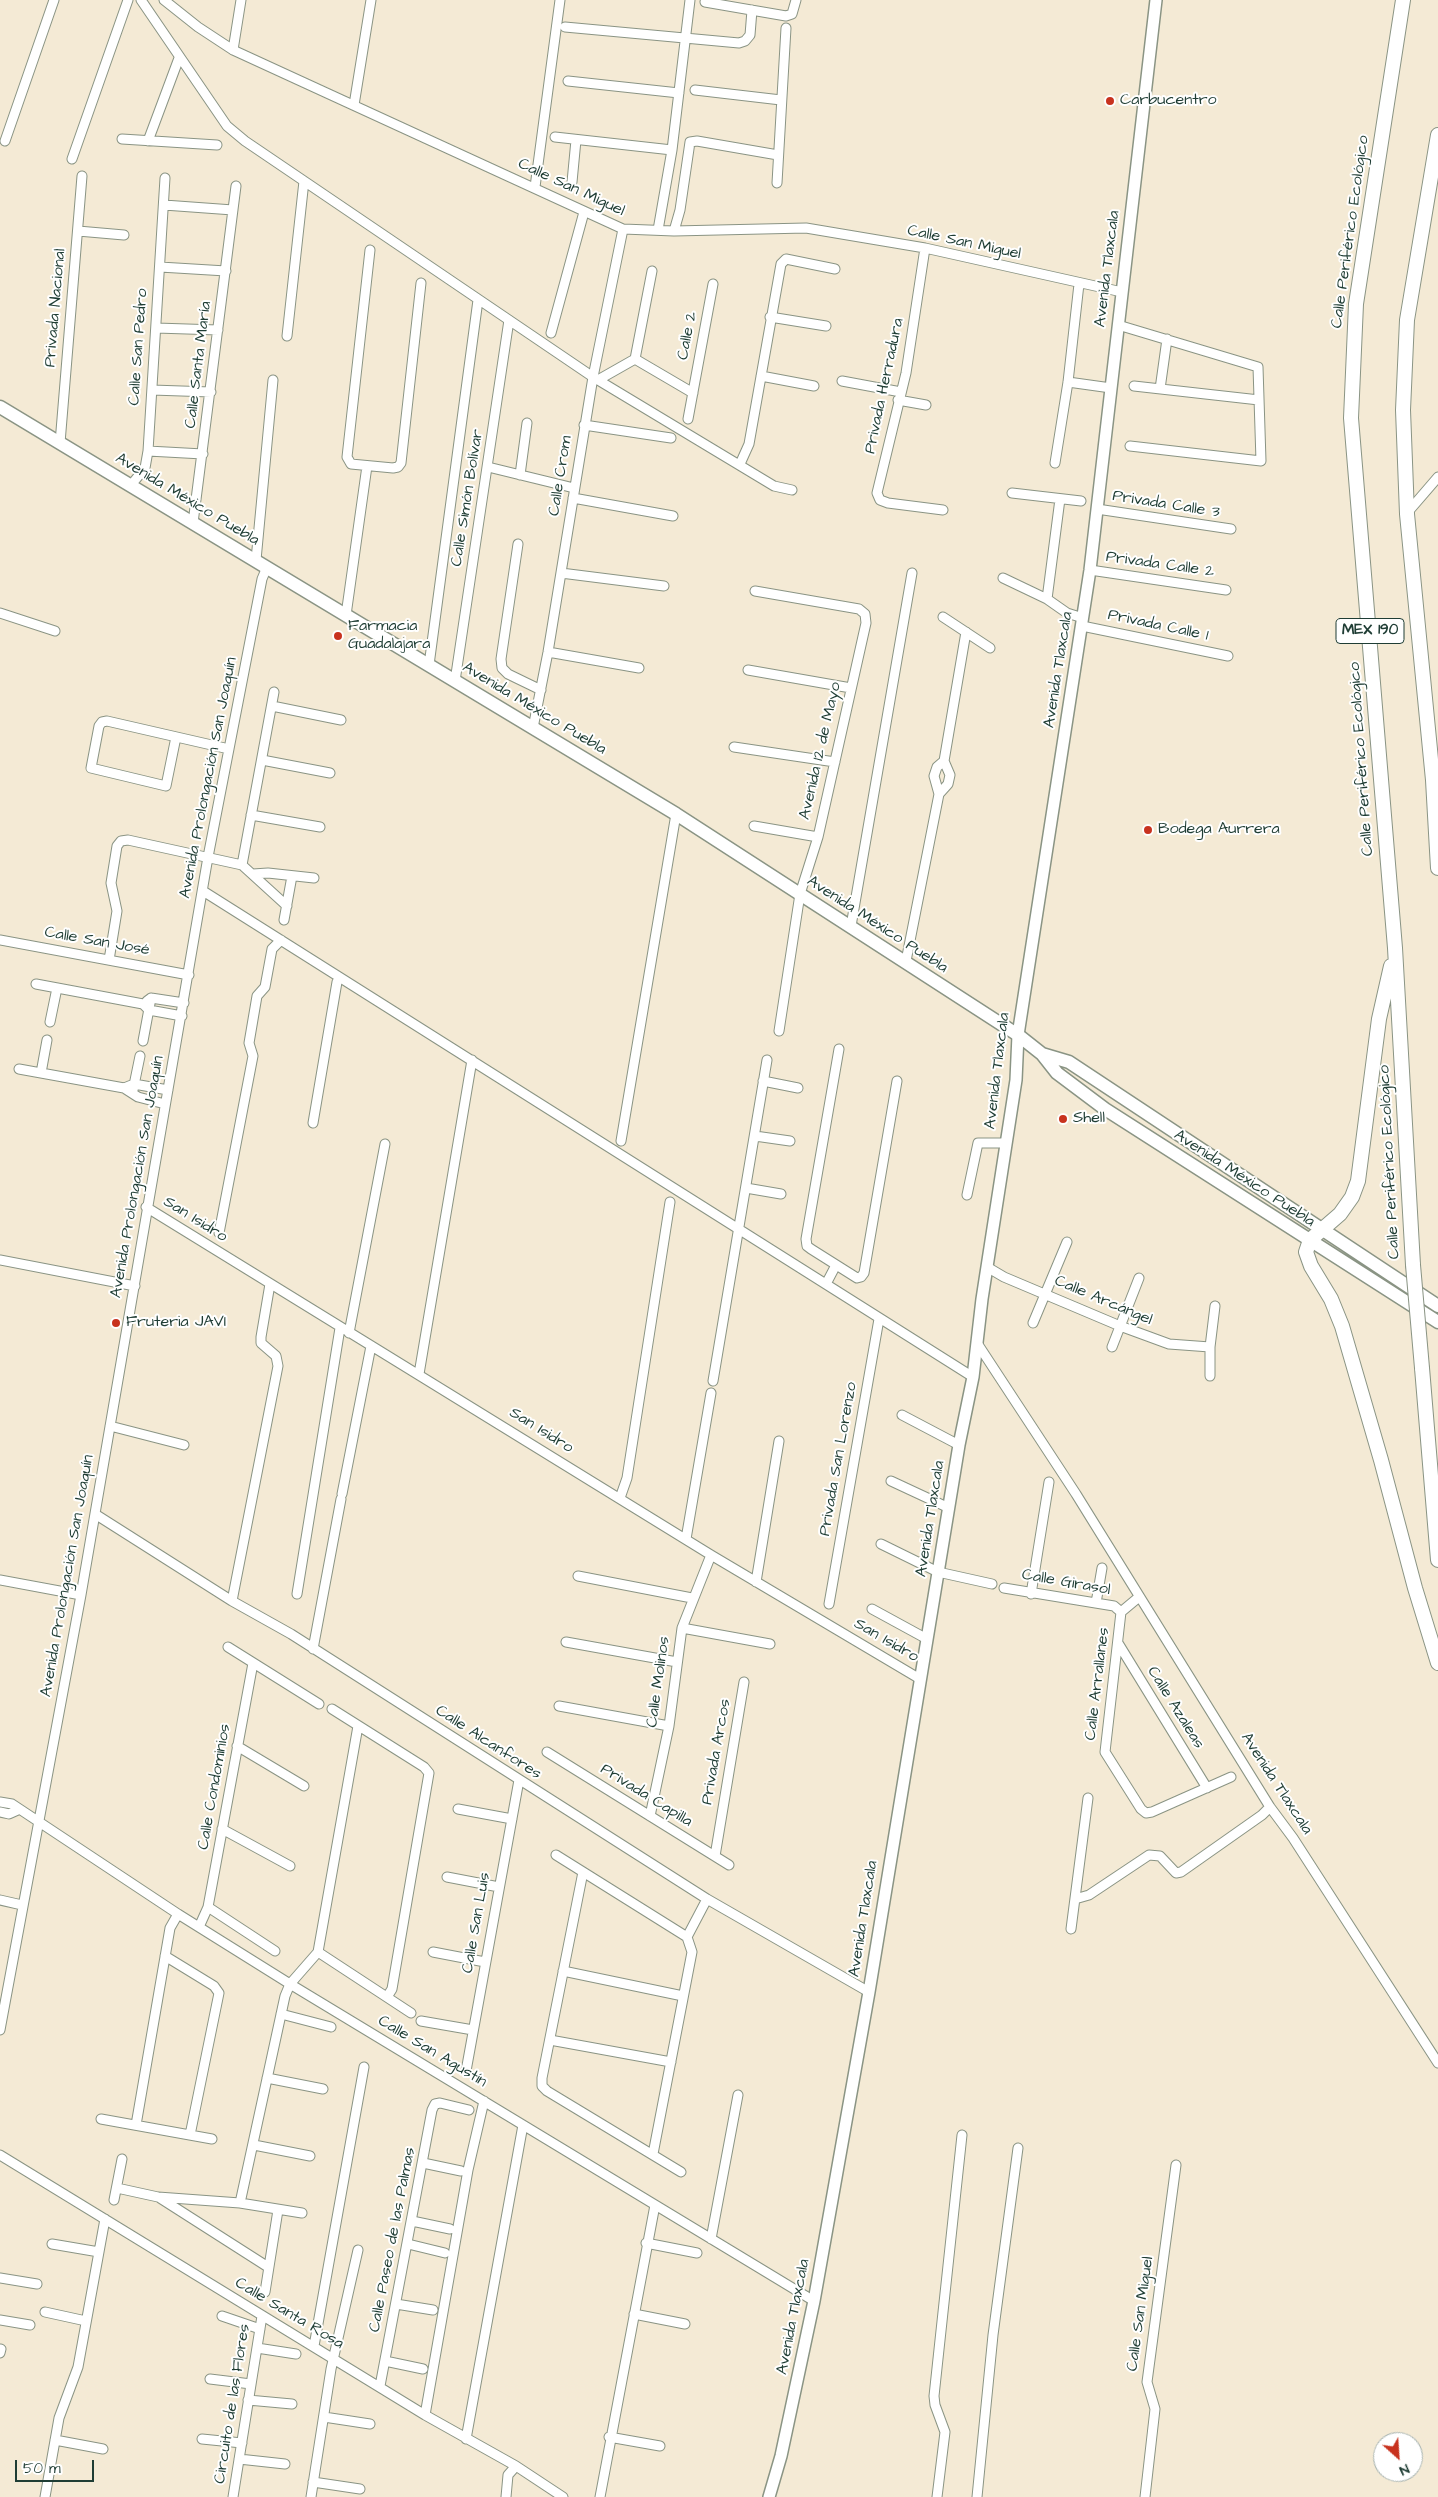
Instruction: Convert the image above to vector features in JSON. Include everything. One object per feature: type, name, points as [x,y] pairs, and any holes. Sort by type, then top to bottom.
[{"type":"highway","name":"Calle Periférico Ecológico","points":[[1403,0],[1356,304],[1351,418],[1395,948],[1413,1265],[1438,1560]]},
{"type":"highway","name":"MEX 190","points":[[1438,134],[1407,320],[1403,410],[1407,514],[1433,780],[1438,868]]},
{"type":"highway","points":[[1395,948],[1379,1019],[1358,1181],[1352,1198],[1340,1214],[1321,1228],[1310,1240],[1306,1252],[1311,1266],[1331,1299],[1342,1326],[1381,1460],[1415,1588],[1438,1663]]},
{"type":"main road","name":"Avenida México Puebla","points":[[0,407],[676,814],[1018,1035],[1042,1054],[1057,1073],[1105,1109],[1438,1322]]},
{"type":"main road","name":"Avenida México Puebla","points":[[1042,1054],[1069,1062],[1438,1306]]},
{"type":"street","points":[[5,141],[54,0]]},
{"type":"street","points":[[72,159],[128,0]]},
{"type":"street","points":[[141,0],[227,126],[478,300],[596,378],[774,486],[792,490]]},
{"type":"street","name":"Calle San Miguel","points":[[164,0],[198,27],[233,50],[623,229],[674,231],[806,228],[925,248],[1079,284],[1122,292]]},
{"type":"street","points":[[233,50],[241,0]]},
{"type":"street","points":[[354,105],[371,0]]},
{"type":"street","points":[[535,187],[560,0]]},
{"type":"street","points":[[658,230],[672,150],[690,0]]},
{"type":"street","points":[[705,2],[786,16],[792,14],[796,0]]},
{"type":"street","name":"Avenida Tlaxcala","points":[[769,2497],[781,2456],[814,2302],[869,1992],[959,1445],[973,1377],[987,1267],[1016,1080],[1018,1035],[1090,570],[1156,0]]},
{"type":"street","points":[[565,27],[739,43],[746,41],[750,36],[752,10]]},
{"type":"street","points":[[777,183],[786,28]]},
{"type":"street","points":[[148,141],[179,58]]},
{"type":"street","points":[[568,81],[679,92]]},
{"type":"street","points":[[695,90],[781,100]]},
{"type":"street","points":[[555,137],[672,150]]},
{"type":"street","points":[[122,139],[217,145]]},
{"type":"street","points":[[572,182],[576,140]]},
{"type":"street","points":[[674,231],[680,210],[690,142],[697,141],[778,155]]},
{"type":"street","name":"Privada Nacional","points":[[60,443],[82,176]]},
{"type":"street","name":"Calle San Pedro","points":[[131,485],[145,468],[148,451],[166,178]]},
{"type":"street","points":[[287,336],[304,181]]},
{"type":"street","name":"Calle Santa María","points":[[193,523],[236,186]]},
{"type":"street","points":[[164,205],[233,210]]},
{"type":"street","points":[[551,333],[584,212]]},
{"type":"street","name":"Calle Crom","points":[[533,728],[548,652],[584,425],[596,378],[623,229]]},
{"type":"street","points":[[78,231],[124,235]]},
{"type":"street","name":"Privada Herradura","points":[[925,248],[906,373],[877,494],[880,500],[944,510]]},
{"type":"street","points":[[370,250],[347,457],[351,464],[393,468],[398,467],[401,463],[421,283]]},
{"type":"street","points":[[740,464],[749,444],[770,317],[784,261],[786,259],[835,269]]},
{"type":"street","points":[[160,266],[226,271]]},
{"type":"street","points":[[596,378],[635,359],[652,271]]},
{"type":"street","name":"Calle 2","points":[[688,419],[714,284]]},
{"type":"street","points":[[1055,463],[1068,382],[1079,284]]},
{"type":"street","points":[[429,665],[478,300]]},
{"type":"street","points":[[770,317],[826,326]]},
{"type":"street","name":"Calle Simón Bolívar","points":[[455,680],[510,320]]},
{"type":"street","points":[[1118,325],[1167,338],[1258,367],[1262,461],[1130,446]]},
{"type":"street","points":[[156,328],[218,330]]},
{"type":"street","points":[[1160,389],[1167,338]]},
{"type":"street","name":"Calle 2","points":[[635,359],[693,393]]},
{"type":"street","points":[[761,376],[814,386]]},
{"type":"street","name":"Avenida Prolongación San Joaquín","points":[[0,2030],[81,1595],[135,1286],[146,1207],[182,1016],[208,857],[262,578],[261,564],[273,380]]},
{"type":"street","points":[[842,381],[926,405]]},
{"type":"street","points":[[1068,382],[1111,388]]},
{"type":"street","points":[[1134,386],[1259,400]]},
{"type":"street","points":[[152,390],[211,392]]},
{"type":"street","points":[[520,475],[527,423]]},
{"type":"street","points":[[584,425],[670,438]]},
{"type":"street","points":[[148,451],[203,454]]},
{"type":"street","points":[[346,615],[366,466]]},
{"type":"street","points":[[488,467],[574,488]]},
{"type":"street","points":[[1407,514],[1438,477]]},
{"type":"street","points":[[1012,493],[1080,502]]},
{"type":"street","points":[[573,498],[673,516]]},
{"type":"street","points":[[1047,600],[1060,499]]},
{"type":"street","name":"Privada Calle 3","points":[[1097,509],[1231,529]]},
{"type":"street","points":[[518,544],[501,659],[502,668],[508,674],[541,690]]},
{"type":"street","name":"Privada Calle 2","points":[[1090,570],[1226,590]]},
{"type":"street","points":[[561,573],[664,586]]},
{"type":"street","points":[[851,926],[912,573]]},
{"type":"street","name":"Privada Calle 1","points":[[1003,578],[1047,600],[1083,622],[1228,656]]},
{"type":"street","name":"Avenida 12 de Mayo","points":[[755,592],[859,609],[865,614],[866,623],[818,837],[800,894],[779,1031]]},
{"type":"street","points":[[0,613],[55,631]]},
{"type":"street","points":[[943,617],[990,648]]},
{"type":"street","points":[[939,794],[948,784],[950,775],[944,761],[966,632]]},
{"type":"street","points":[[548,652],[638,668]]},
{"type":"street","points":[[748,670],[851,688]]},
{"type":"street","points":[[242,866],[274,692]]},
{"type":"street","points":[[272,706],[341,720]]},
{"type":"street","points":[[176,738],[166,786],[91,768],[99,726],[102,722],[229,749]]},
{"type":"street","points":[[734,747],[835,762]]},
{"type":"street","points":[[262,760],[330,773]]},
{"type":"street","points":[[906,961],[939,794],[934,776],[937,767],[944,761]]},
{"type":"street","points":[[621,1141],[676,814]]},
{"type":"street","points":[[251,815],[320,827]]},
{"type":"street","points":[[754,826],[818,837]]},
{"type":"street","points":[[110,960],[117,911],[111,883],[117,846],[121,841],[128,840],[242,866],[287,906]]},
{"type":"street","points":[[253,874],[268,873],[314,878]]},
{"type":"street","points":[[284,920],[292,876]]},
{"type":"street","points":[[203,891],[973,1377]]},
{"type":"street","name":"Calle San José","points":[[0,940],[189,974]]},
{"type":"street","points":[[219,1233],[254,1056],[249,1043],[257,996],[265,988],[272,949],[281,940]]},
{"type":"street","points":[[313,1124],[337,982],[340,978]]},
{"type":"street","points":[[36,984],[147,1004],[182,1016]]},
{"type":"street","points":[[50,1022],[57,988]]},
{"type":"street","points":[[147,1004],[184,1003]]},
{"type":"street","points":[[143,1041],[147,1004]]},
{"type":"street","points":[[41,1073],[47,1040]]},
{"type":"street","points":[[839,1049],[806,1239],[807,1246],[856,1278],[861,1277],[864,1273],[897,1081]]},
{"type":"street","points":[[132,1095],[140,1056]]},
{"type":"street","points":[[419,1374],[472,1060]]},
{"type":"street","points":[[713,1381],[767,1060]]},
{"type":"street","points":[[19,1069],[124,1088],[132,1095],[165,1104]]},
{"type":"street","points":[[764,1081],[798,1088]]},
{"type":"street","points":[[124,1088],[134,1084],[168,1090]]},
{"type":"street","points":[[755,1136],[790,1141]]},
{"type":"street","points":[[967,1195],[978,1143],[1006,1143]]},
{"type":"street","points":[[296,1594],[345,1330],[385,1144]]},
{"type":"street","points":[[746,1188],[782,1194]]},
{"type":"street","points":[[620,1498],[626,1478],[670,1202]]},
{"type":"street","name":"San Isidro","points":[[146,1207],[711,1555],[920,1678]]},
{"type":"street","points":[[1033,1323],[1067,1242]]},
{"type":"street","points":[[0,1260],[135,1286]]},
{"type":"street","points":[[826,1284],[836,1265]]},
{"type":"street","name":"Calle Arcángel","points":[[987,1267],[1004,1277],[1120,1326],[1179,1346],[1210,1347]]},
{"type":"street","points":[[1112,1347],[1139,1278]]},
{"type":"street","points":[[232,1600],[278,1366],[276,1356],[261,1343],[270,1284]]},
{"type":"street","points":[[1210,1376],[1210,1347],[1215,1306]]},
{"type":"street","name":"Privada San Lorenzo","points":[[829,1604],[879,1319]]},
{"type":"street","name":"Avenida Tlaxcala","points":[[978,1343],[1076,1494],[1138,1597],[1270,1807],[1293,1838],[1438,2063]]},
{"type":"street","points":[[313,1648],[371,1346]]},
{"type":"street","points":[[686,1539],[711,1393]]},
{"type":"street","points":[[902,1415],[959,1445]]},
{"type":"street","points":[[110,1426],[184,1445]]},
{"type":"street","points":[[756,1582],[780,1442]]},
{"type":"street","points":[[891,1481],[949,1508]]},
{"type":"street","points":[[1031,1594],[1049,1482]]},
{"type":"street","name":"Calle Alcanfores","points":[[95,1514],[232,1600],[313,1648],[707,1898],[869,1992]]},
{"type":"street","points":[[881,1544],[938,1572],[992,1584]]},
{"type":"street","name":"Calle Molinos","points":[[650,1816],[669,1726],[682,1628],[692,1598],[711,1555]]},
{"type":"street","points":[[1096,1603],[1102,1568]]},
{"type":"street","points":[[578,1576],[692,1598]]},
{"type":"street","points":[[0,1580],[81,1595]]},
{"type":"street","name":"Calle Girasol","points":[[1004,1588],[1031,1594],[1114,1606],[1121,1612]]},
{"type":"street","points":[[1121,1612],[1138,1597]]},
{"type":"street","points":[[872,1609],[927,1638]]},
{"type":"street","name":"Calle Arrallanes","points":[[1121,1612],[1105,1752],[1141,1809],[1146,1813],[1207,1788]]},
{"type":"street","points":[[682,1628],[770,1644]]},
{"type":"street","points":[[566,1642],[677,1662]]},
{"type":"street","name":"Calle Azaleas","points":[[1118,1644],[1207,1788]]},
{"type":"street","points":[[228,1647],[319,1704]]},
{"type":"street","name":"Calle Condominios","points":[[199,1927],[206,1912],[253,1663]]},
{"type":"street","name":"Privada Arcos","points":[[715,1856],[744,1682]]},
{"type":"street","points":[[558,1706],[669,1726]]},
{"type":"street","points":[[332,1709],[424,1767],[428,1773],[392,1989],[387,1997]]},
{"type":"street","points":[[240,2203],[281,2014],[290,1984],[318,1952],[358,1726]]},
{"type":"street","points":[[237,1746],[304,1786]]},
{"type":"street","name":"Privada Capilla","points":[[547,1752],[729,1866]]},
{"type":"street","points":[[1207,1788],[1231,1777]]},
{"type":"street","name":"Calle San Luis","points":[[466,2071],[519,1780]]},
{"type":"street","points":[[1070,1929],[1088,1798]]},
{"type":"street","name":"Calle San Agustín","points":[[0,1802],[12,1804],[18,1810],[178,1914],[290,1984],[814,2302]]},
{"type":"street","points":[[1075,1900],[1089,1895],[1149,1855],[1160,1856],[1176,1872],[1181,1872],[1262,1815],[1270,1807]]},
{"type":"street","points":[[458,1809],[512,1818]]},
{"type":"street","points":[[0,1812],[8,1814],[18,1810]]},
{"type":"street","points":[[222,1829],[290,1866]]},
{"type":"street","points":[[556,1855],[687,1937],[692,1952],[653,2154]]},
{"type":"street","points":[[583,1872],[542,2078],[542,2086],[547,2091],[681,2172]]},
{"type":"street","points":[[447,1877],[499,1887]]},
{"type":"street","points":[[687,1937],[707,1898]]},
{"type":"street","points":[[0,1900],[22,1905]]},
{"type":"street","points":[[206,1912],[275,1950]]},
{"type":"street","points":[[136,2125],[170,1928],[178,1914]]},
{"type":"street","points":[[318,1952],[411,2013]]},
{"type":"street","points":[[433,1952],[485,1962]]},
{"type":"street","points":[[165,1956],[214,1986],[219,1993],[190,2135]]},
{"type":"street","points":[[563,1971],[683,1996]]},
{"type":"street","points":[[281,2014],[331,2027]]},
{"type":"street","points":[[421,2021],[474,2030]]},
{"type":"street","points":[[550,2040],[671,2062]]},
{"type":"street","points":[[314,2346],[364,2067]]},
{"type":"street","points":[[267,2078],[323,2089]]},
{"type":"street","points":[[711,2239],[738,2095]]},
{"type":"street","points":[[425,2415],[468,2170],[484,2102]]},
{"type":"street","name":"Calle Paseo de las Palmas","points":[[380,2386],[432,2110],[435,2104],[440,2103],[469,2110]]},
{"type":"street","points":[[101,2119],[212,2138]]},
{"type":"street","points":[[466,2439],[523,2125]]},
{"type":"street","points":[[937,2497],[945,2432],[934,2405],[934,2396],[962,2135]]},
{"type":"street","points":[[254,2145],[310,2156]]},
{"type":"street","points":[[977,2497],[993,2335],[1018,2148]]},
{"type":"street","name":"Calle Santa Rosa","points":[[0,2155],[425,2415],[516,2466],[563,2497]]},
{"type":"street","points":[[114,2200],[122,2159]]},
{"type":"street","points":[[423,2163],[461,2171]]},
{"type":"street","name":"Calle San Miguel","points":[[1145,2497],[1155,2409],[1147,2382],[1176,2164]]},
{"type":"street","points":[[117,2188],[158,2197],[240,2203],[302,2214]]},
{"type":"street","points":[[158,2197],[268,2267]]},
{"type":"street","points":[[600,2497],[646,2243],[655,2205]]},
{"type":"street","points":[[265,2292],[278,2210]]},
{"type":"street","points":[[45,2497],[61,2411],[74,2382],[105,2219]]},
{"type":"street","points":[[412,2221],[450,2229]]},
{"type":"street","points":[[646,2243],[698,2253]]},
{"type":"street","points":[[52,2244],[99,2252]]},
{"type":"street","points":[[408,2244],[445,2253]]},
{"type":"street","points":[[311,2497],[333,2359],[358,2250]]},
{"type":"street","points":[[0,2278],[36,2284]]},
{"type":"street","points":[[396,2304],[433,2310]]},
{"type":"street","points":[[45,2312],[86,2321]]},
{"type":"street","points":[[634,2314],[685,2324]]},
{"type":"street","points":[[222,2316],[260,2329]]},
{"type":"street","name":"Circuito de las Flores","points":[[233,2497],[262,2316]]},
{"type":"street","points":[[0,2320],[30,2325]]},
{"type":"street","points":[[257,2348],[296,2354]]},
{"type":"street","points":[[385,2361],[423,2369]]},
{"type":"street","points":[[210,2379],[251,2384]]},
{"type":"street","points":[[248,2400],[292,2404]]},
{"type":"street","points":[[324,2417],[370,2424]]},
{"type":"street","points":[[610,2437],[660,2446]]},
{"type":"street","points":[[202,2439],[242,2443]]},
{"type":"street","points":[[55,2440],[103,2449]]},
{"type":"street","points":[[239,2459],[285,2464]]},
{"type":"street","points":[[506,2497],[508,2475],[516,2466]]},
{"type":"street","points":[[313,2482],[360,2489]]},
{"type":"place","name":"Carbucentro","points":[[1110,101]]},
{"type":"place","name":"Farmacia Guadalajara","points":[[338,636]]},
{"type":"place","name":"Bodega Aurrera","points":[[1148,830]]},
{"type":"place","name":"Shell","points":[[1063,1119]]},
{"type":"place","name":"Fruteria JAVI","points":[[116,1323]]}]
